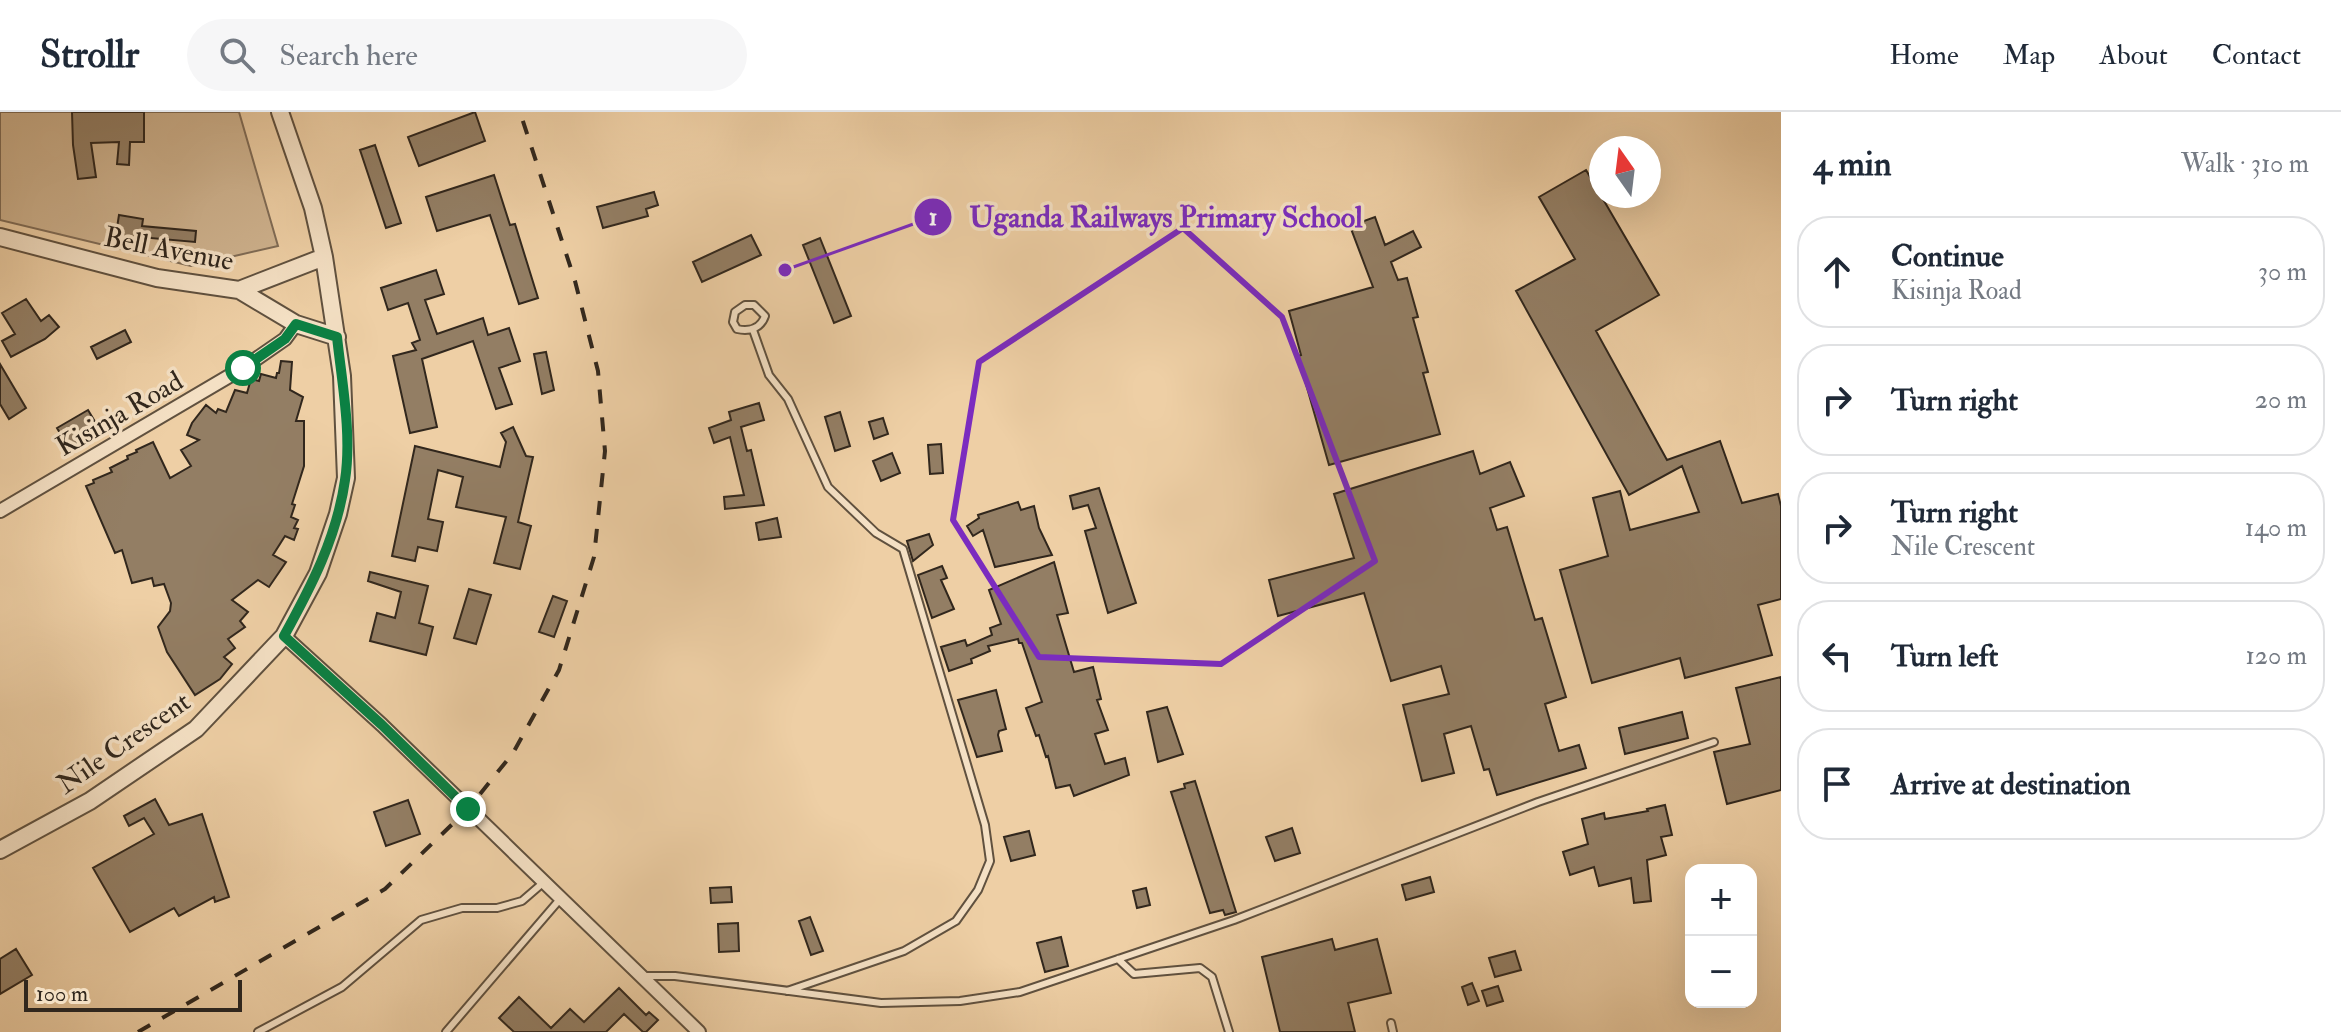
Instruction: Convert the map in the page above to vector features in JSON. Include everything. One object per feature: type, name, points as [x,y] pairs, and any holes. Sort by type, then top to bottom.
[{"type":"street","name":"Nile Crescent","points":[[0,850],[90,801],[196,729],[284,636],[318,573],[338,514],[346,478],[346,433],[337,337],[324,257],[313,208],[280,112]]},
{"type":"street","name":"Bell Avenue","points":[[0,237],[157,278],[239,290],[324,257]]},
{"type":"street","points":[[239,290],[296,324],[337,337]]},
{"type":"street","name":"Kisinja Road","points":[[0,511],[243,368],[285,339],[296,324]]},
{"type":"street","points":[[284,636],[382,725],[699,1032]]},
{"type":"lane","points":[[745,305],[754,305],[765,316],[763,323],[753,330],[737,329],[733,322],[735,312],[745,305]]},
{"type":"lane","points":[[753,330],[769,375],[788,399],[828,487],[876,533],[903,549],[985,825],[990,861],[978,890],[956,921],[904,951],[784,992]]},
{"type":"lane","points":[[641,976],[675,976],[881,1003],[960,1001],[1020,992],[1248,915],[1538,802],[1714,742]]},
{"type":"lane","points":[[258,1032],[342,987],[421,920],[462,908],[497,908],[522,901],[544,882]]},
{"type":"lane","points":[[446,1032],[561,898]]},
{"type":"lane","points":[[1118,959],[1134,974],[1200,968],[1212,977],[1229,1032]]},
{"type":"lane","points":[[1391,1023],[1393,1032]]},
{"type":"highlighted area","points":[[1183,228],[1282,317],[1375,561],[1221,664],[1039,657],[953,520],[979,362]]},
{"type":"shaded area","points":[[0,112],[239,112],[278,246],[191,266],[0,220]]},
{"type":"building","points":[[72,112],[144,112],[144,142],[130,142],[129,165],[117,164],[119,142],[91,143],[96,177],[78,179]]},
{"type":"building","points":[[475,112],[485,141],[419,166],[408,137]]},
{"type":"building","points":[[375,145],[401,223],[386,228],[360,150]]},
{"type":"building","points":[[1586,170],[1589,175],[1589,208],[1608,208],[1659,295],[1596,331],[1667,460],[1720,441],[1742,503],[1778,494],[1781,506],[1781,599],[1758,605],[1772,655],[1685,678],[1680,658],[1592,683],[1560,570],[1608,556],[1593,498],[1620,491],[1630,530],[1699,512],[1682,466],[1629,495],[1516,291],[1575,259],[1539,197]]},
{"type":"building","points":[[494,175],[510,225],[515,224],[538,298],[519,304],[490,215],[437,231],[426,197]]},
{"type":"building","points":[[654,192],[658,205],[646,209],[648,216],[603,228],[597,207]]},
{"type":"building","points":[[119,215],[143,219],[142,226],[196,231],[195,242],[140,237],[139,244],[115,240]]},
{"type":"building","points":[[1375,217],[1385,245],[1413,231],[1421,247],[1391,262],[1398,280],[1407,278],[1418,317],[1413,318],[1428,372],[1423,373],[1440,434],[1329,465],[1298,356],[1301,355],[1289,311],[1373,287],[1350,226]]},
{"type":"building","points":[[751,235],[761,255],[702,282],[693,262]]},
{"type":"building","points":[[820,238],[851,316],[834,323],[803,245]]},
{"type":"building","points":[[436,270],[444,294],[425,300],[437,334],[483,318],[488,335],[509,328],[520,361],[499,368],[512,404],[496,409],[473,341],[422,359],[437,427],[410,433],[393,356],[416,350],[412,343],[420,340],[408,303],[388,310],[381,288]]},
{"type":"building","points":[[26,299],[41,321],[49,315],[59,327],[45,339],[11,357],[2,341],[15,334],[2,313]]},
{"type":"building","points":[[125,330],[131,342],[97,359],[91,347]]},
{"type":"building","points":[[546,352],[554,390],[542,394],[534,354]]},
{"type":"building","points":[[281,361],[292,362],[290,390],[303,397],[296,421],[304,421],[304,466],[291,517],[298,520],[294,528],[298,529],[294,540],[285,536],[273,555],[286,562],[269,587],[258,580],[232,600],[248,612],[240,621],[245,627],[228,639],[235,648],[224,657],[232,664],[220,679],[195,695],[167,652],[158,627],[170,611],[171,603],[164,584],[154,586],[152,578],[132,583],[122,550],[115,553],[86,486],[112,472],[110,468],[128,459],[127,456],[136,450],[153,442],[170,478],[191,466],[181,450],[199,440],[187,435],[206,405],[216,413],[218,409],[226,412],[235,390],[247,393],[251,379],[259,381],[261,374],[276,378]]},
{"type":"building","points":[[0,364],[26,408],[9,419],[0,404]]},
{"type":"building","points":[[759,403],[764,420],[741,427],[747,451],[751,450],[764,505],[725,509],[724,497],[744,495],[730,437],[714,443],[709,428],[731,420],[729,412]]},
{"type":"building","points":[[88,410],[100,430],[69,448],[57,428]]},
{"type":"building","points":[[840,412],[850,446],[835,451],[825,417]]},
{"type":"building","points":[[883,418],[888,434],[874,439],[869,422]]},
{"type":"building","points":[[513,427],[526,456],[533,457],[518,522],[531,526],[520,569],[494,563],[506,517],[456,507],[463,477],[438,470],[428,519],[443,522],[437,551],[418,547],[415,561],[392,556],[415,446],[500,467],[506,442],[501,433]]},
{"type":"building","points":[[941,444],[943,473],[930,474],[928,445]]},
{"type":"building","points":[[1473,451],[1480,474],[1510,462],[1524,496],[1490,508],[1497,530],[1507,527],[1535,620],[1542,618],[1566,697],[1545,704],[1559,751],[1579,745],[1586,768],[1497,795],[1489,769],[1484,770],[1471,726],[1444,734],[1454,773],[1422,781],[1403,705],[1449,694],[1441,666],[1391,681],[1364,593],[1278,616],[1269,580],[1354,558],[1334,494]]},
{"type":"building","points":[[892,453],[900,473],[881,481],[873,461]]},
{"type":"building","points":[[1099,488],[1136,603],[1108,613],[1085,531],[1096,528],[1088,505],[1073,509],[1070,496]]},
{"type":"building","points":[[1018,502],[1021,510],[1034,506],[1039,528],[1052,555],[995,567],[983,530],[973,536],[967,526],[979,518],[978,515]]},
{"type":"building","points":[[777,518],[781,537],[759,540],[756,523]]},
{"type":"building","points":[[929,534],[933,545],[913,561],[907,541]]},
{"type":"building","points":[[1054,562],[1068,613],[1057,615],[1074,672],[1093,667],[1101,699],[1097,700],[1108,730],[1095,734],[1105,764],[1125,758],[1129,775],[1074,796],[1070,785],[1056,788],[1048,756],[1039,735],[1036,736],[1026,708],[1042,702],[1022,643],[1018,639],[988,646],[990,651],[971,659],[972,663],[949,671],[941,647],[965,640],[967,646],[992,635],[990,628],[1001,624],[989,590]]},
{"type":"building","points":[[942,566],[947,578],[941,580],[954,609],[932,618],[918,575]]},
{"type":"building","points":[[370,572],[428,586],[419,623],[433,627],[426,655],[370,641],[377,613],[395,618],[401,592],[368,581]]},
{"type":"building","points":[[469,589],[491,595],[476,644],[454,638]]},
{"type":"building","points":[[553,596],[567,601],[554,637],[539,632]]},
{"type":"building","points":[[1781,677],[1781,790],[1727,804],[1714,752],[1750,744],[1736,688]]},
{"type":"building","points":[[996,690],[1006,729],[999,731],[998,735],[1002,751],[977,757],[958,700]]},
{"type":"building","points":[[1167,707],[1183,754],[1158,762],[1147,712]]},
{"type":"building","points":[[1682,712],[1688,738],[1625,754],[1619,728]]},
{"type":"building","points":[[1195,781],[1236,912],[1225,915],[1223,910],[1210,913],[1171,792]]},
{"type":"building","points":[[155,799],[169,825],[202,814],[229,897],[215,902],[214,897],[179,916],[174,908],[130,932],[93,868],[154,834],[144,818],[129,826],[124,816]]},
{"type":"building","points":[[408,800],[420,834],[386,846],[374,812]]},
{"type":"building","points":[[1665,805],[1672,835],[1661,837],[1666,855],[1647,860],[1651,901],[1634,903],[1631,878],[1599,886],[1594,867],[1570,875],[1563,852],[1588,844],[1582,819],[1604,813],[1605,819]]},
{"type":"building","points":[[1292,828],[1300,853],[1275,861],[1266,837]]},
{"type":"building","points":[[1029,831],[1035,855],[1011,861],[1004,837]]},
{"type":"building","points":[[1430,877],[1434,892],[1406,900],[1402,885]]},
{"type":"building","points":[[731,887],[732,902],[711,903],[710,888]]},
{"type":"building","points":[[1146,888],[1150,905],[1137,908],[1133,891]]},
{"type":"building","points":[[810,917],[823,951],[811,955],[799,921]]},
{"type":"building","points":[[738,923],[739,951],[719,952],[718,924]]},
{"type":"building","points":[[1061,937],[1068,966],[1045,972],[1037,943]]},
{"type":"building","points":[[1332,939],[1335,950],[1377,939],[1391,993],[1348,1003],[1355,1032],[1280,1032],[1262,957]]},
{"type":"building","points":[[16,949],[32,975],[0,994],[0,959]]},
{"type":"building","points":[[1515,951],[1521,970],[1495,977],[1489,958]]},
{"type":"building","points":[[1472,983],[1479,1001],[1468,1005],[1462,987]]},
{"type":"building","points":[[1498,986],[1503,1001],[1487,1006],[1482,991]]},
{"type":"building","points":[[619,988],[646,1015],[649,1012],[658,1020],[646,1032],[624,1014],[606,1032],[514,1032],[499,1018],[519,997],[551,1028],[570,1009],[584,1022]]},
{"type":"railway","points":[[138,1032],[385,889],[468,809],[513,753],[559,670],[594,557],[605,451],[598,371],[575,281],[520,112]]},
{"type":"place","name":"Uganda Railways Primary School","points":[[785,270]]},
{"type":"route","points":[[243,368],[285,339],[296,324],[337,337],[346,433],[346,478],[338,514],[318,573],[284,636],[468,809]]}]
